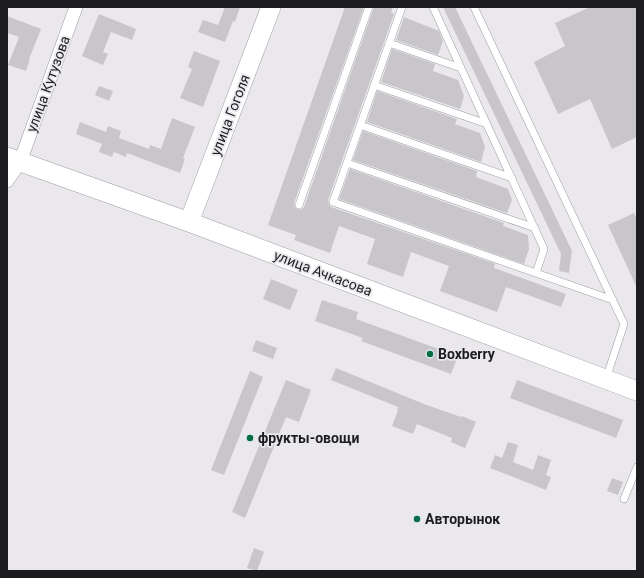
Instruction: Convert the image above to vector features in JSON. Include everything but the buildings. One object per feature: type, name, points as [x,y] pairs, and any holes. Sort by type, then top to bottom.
[{"type":"main road","name":"улица Гоголя","points":[[188,222],[271,7]]},
{"type":"main road","name":"улица Ачкасова","points":[[14,159],[188,222],[637,391]]},
{"type":"street","name":"улица Кутузова","points":[[7,180],[14,159],[76,7]]},
{"type":"lane","points":[[299,205],[369,7]]},
{"type":"lane","points":[[402,7],[334,202],[613,300]]},
{"type":"lane","points":[[433,7],[544,249],[536,273]]},
{"type":"lane","points":[[474,7],[624,324],[606,380]]},
{"type":"lane","points":[[389,43],[461,68]]},
{"type":"lane","points":[[374,85],[487,124]]},
{"type":"lane","points":[[360,125],[512,178]]},
{"type":"lane","points":[[347,163],[535,228]]},
{"type":"lane","points":[[624,499],[637,468]]},
{"type":"place","name":"Boxberry","points":[[430,354]]},
{"type":"place","name":"фрукты-овощи","points":[[250,438]]},
{"type":"place","name":"Авторынок","points":[[417,519]]}]
